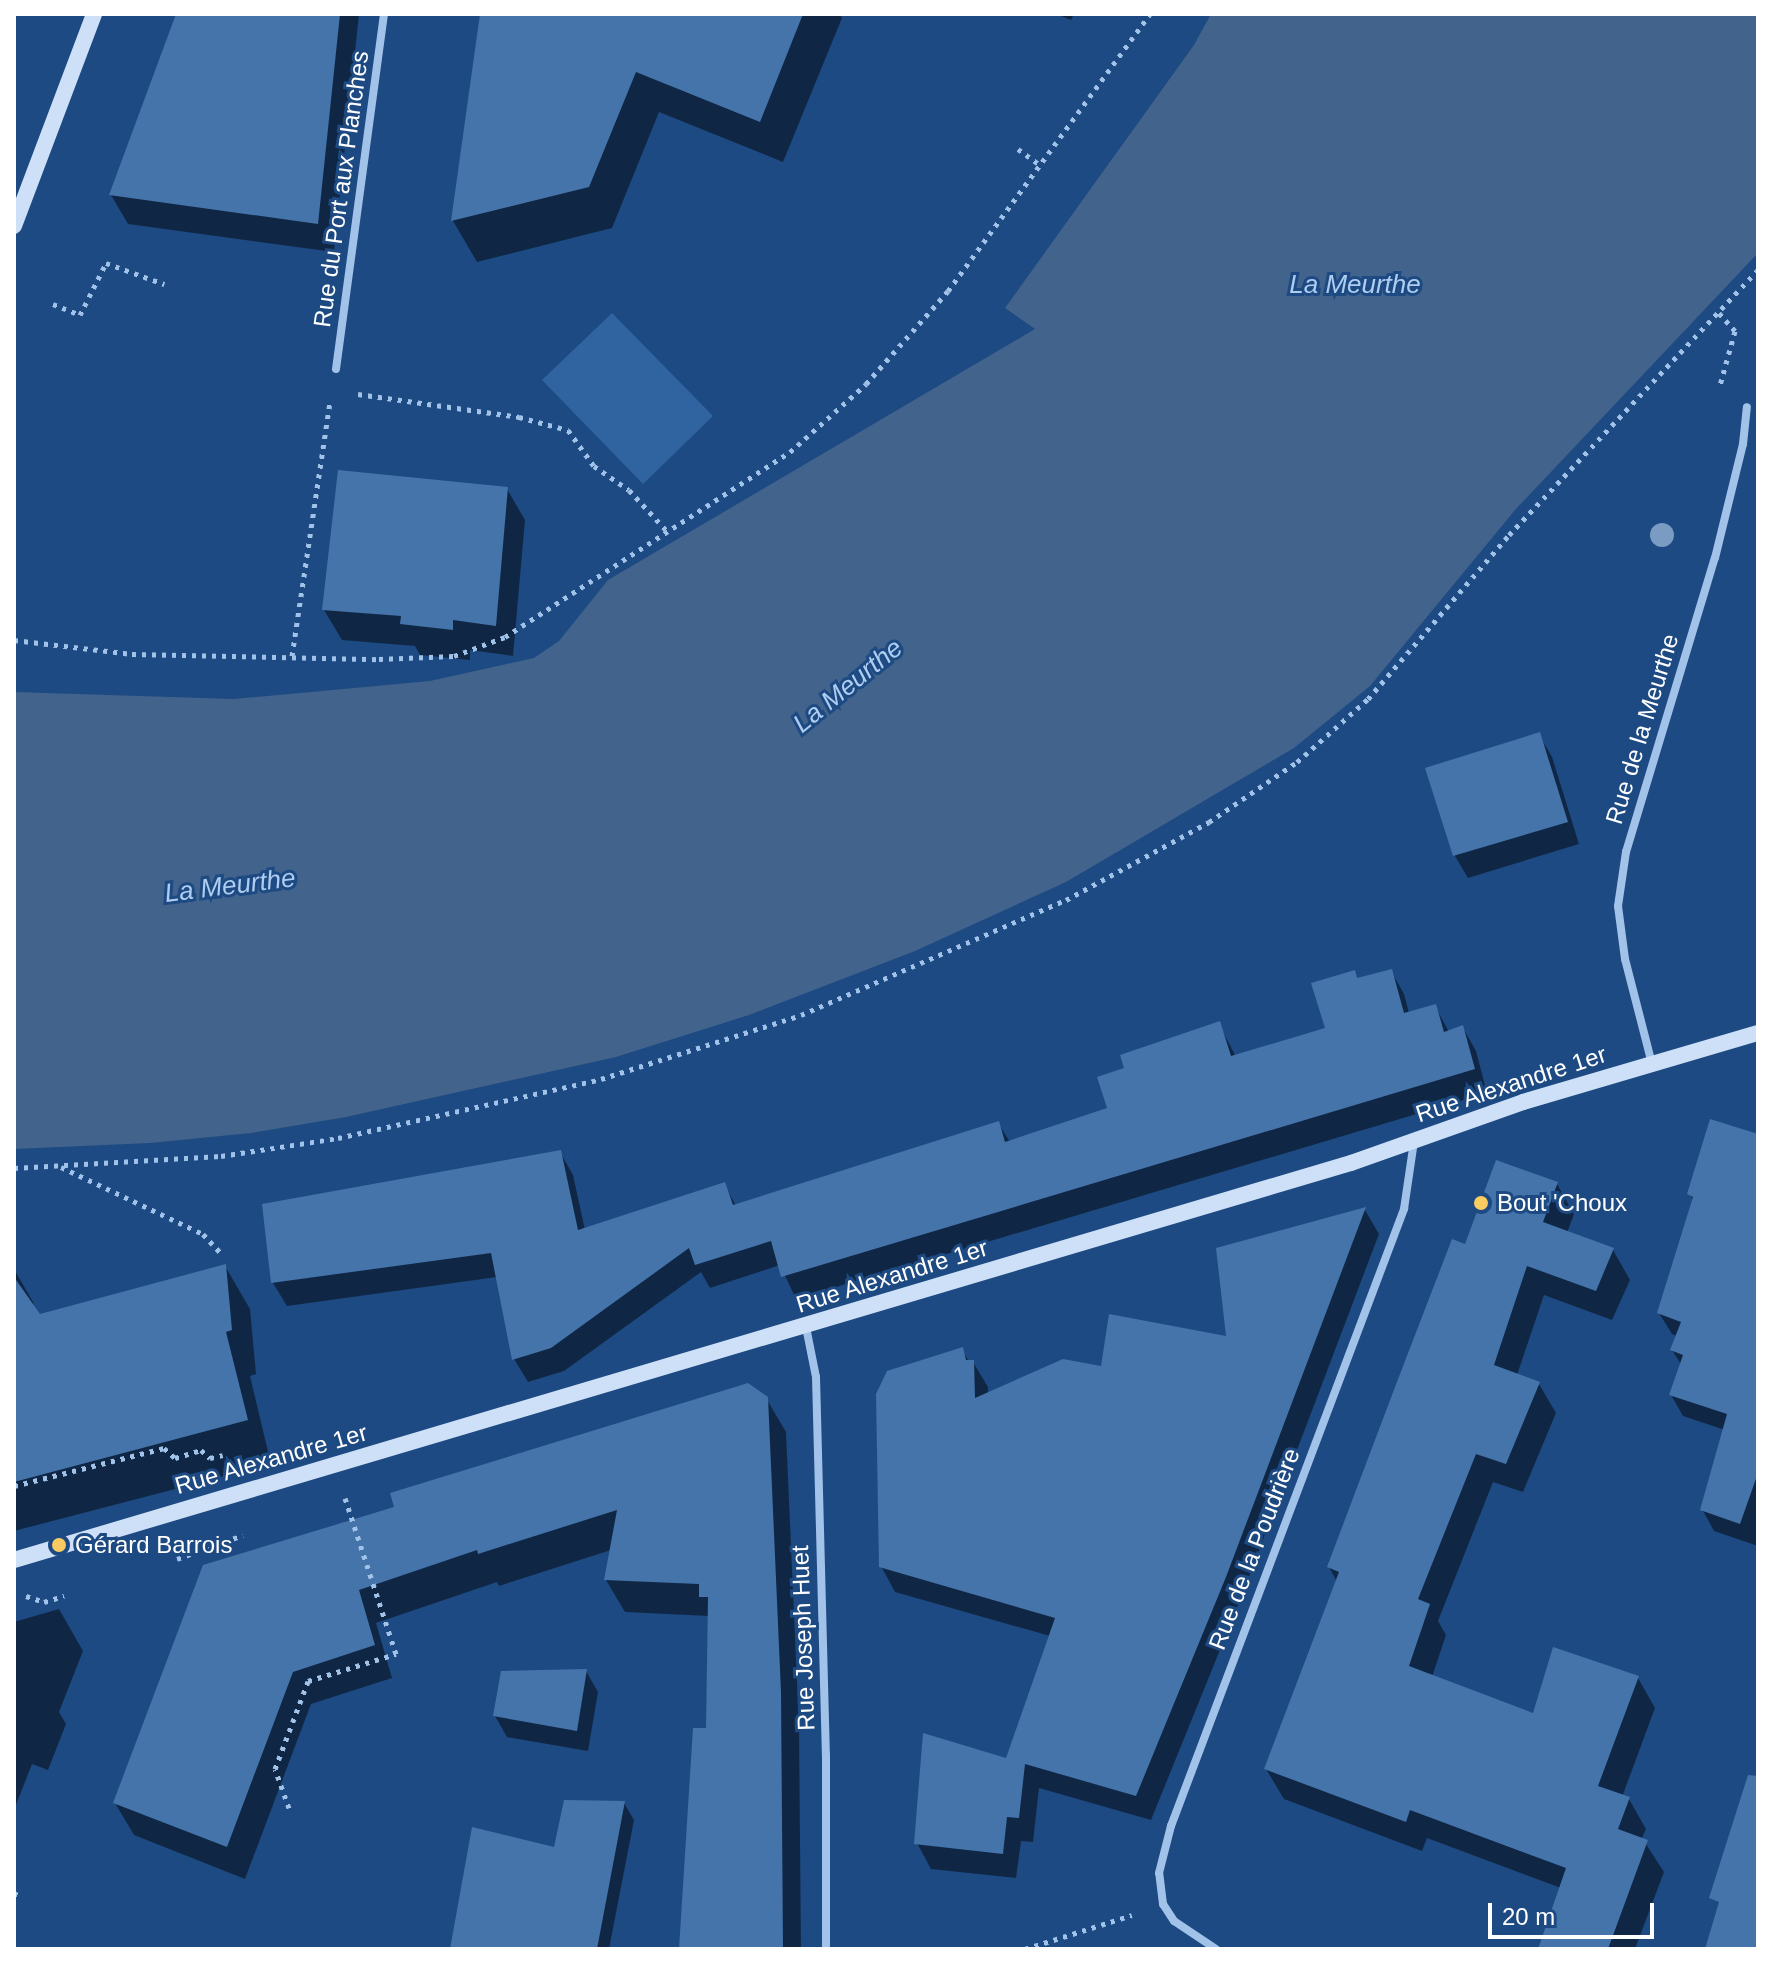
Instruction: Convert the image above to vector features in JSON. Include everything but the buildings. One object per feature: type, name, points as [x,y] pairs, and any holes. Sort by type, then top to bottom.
[{"type":"main road","points":[[14,226],[94,14]]},
{"type":"main road","name":"Rue Alexandre 1er","points":[[14,1560],[1351,1163],[1523,1102],[1758,1033]]},
{"type":"main road","name":"Rue Alexandre 1er","points":[[14,1547],[36,1551]]},
{"type":"street","name":"Rue du Port aux Planches","points":[[336,369],[384,14]]},
{"type":"street","name":"Rue de la Meurthe","points":[[1652,1064],[1625,959],[1618,906],[1626,852],[1715,558],[1743,444],[1747,407]]},
{"type":"street","name":"Rue de la Poudrière","points":[[1163,1904],[1159,1873],[1171,1826],[1404,1209],[1414,1141]]},
{"type":"street","name":"Rue Joseph Huet","points":[[806,1327],[816,1377],[826,1755],[826,1949]]},
{"type":"street","points":[[1163,1904],[1181,1927],[1216,1949]]},
{"type":"path","points":[[14,640],[132,654],[379,659],[454,656],[505,637],[790,452],[866,384],[948,291],[1150,14]]},
{"type":"path","points":[[1018,149],[1041,166]]},
{"type":"path","points":[[53,304],[80,315],[106,263],[164,284]]},
{"type":"path","points":[[14,1168],[221,1156],[338,1138],[601,1079],[801,1015],[1066,900],[1209,822],[1297,762],[1368,699],[1509,535],[1758,270]]},
{"type":"path","points":[[1719,313],[1735,331]]},
{"type":"path","points":[[292,656],[336,369]]},
{"type":"path","points":[[332,390],[519,417],[568,430],[594,466],[629,490],[666,530]]},
{"type":"path","points":[[61,1166],[203,1234],[221,1253]]},
{"type":"path","points":[[14,1486],[164,1448],[175,1458],[201,1450],[210,1458],[226,1455]]},
{"type":"path","points":[[289,1808],[275,1769],[308,1681],[396,1654],[345,1497]]},
{"type":"path","points":[[14,1600],[26,1596],[44,1602],[64,1596]]},
{"type":"path","points":[[1025,1949],[1163,1904]]},
{"type":"shaded area","points":[[612,313],[713,416],[643,484],[542,380]]},
{"type":"water","name":"La Meurthe","points":[[1211,14],[1758,14],[1758,253],[1515,510],[1370,686],[1294,748],[1066,882],[915,951],[749,1015],[616,1057],[346,1117],[251,1133],[150,1143],[14,1149],[14,692],[234,699],[430,681],[534,658],[559,641],[608,580],[1035,329],[1005,308],[1194,45]]},
{"type":"place","name":"Bout 'Choux","points":[[1481,1203]]},
{"type":"place","name":"Gérard Barrois","points":[[59,1545]]}]
